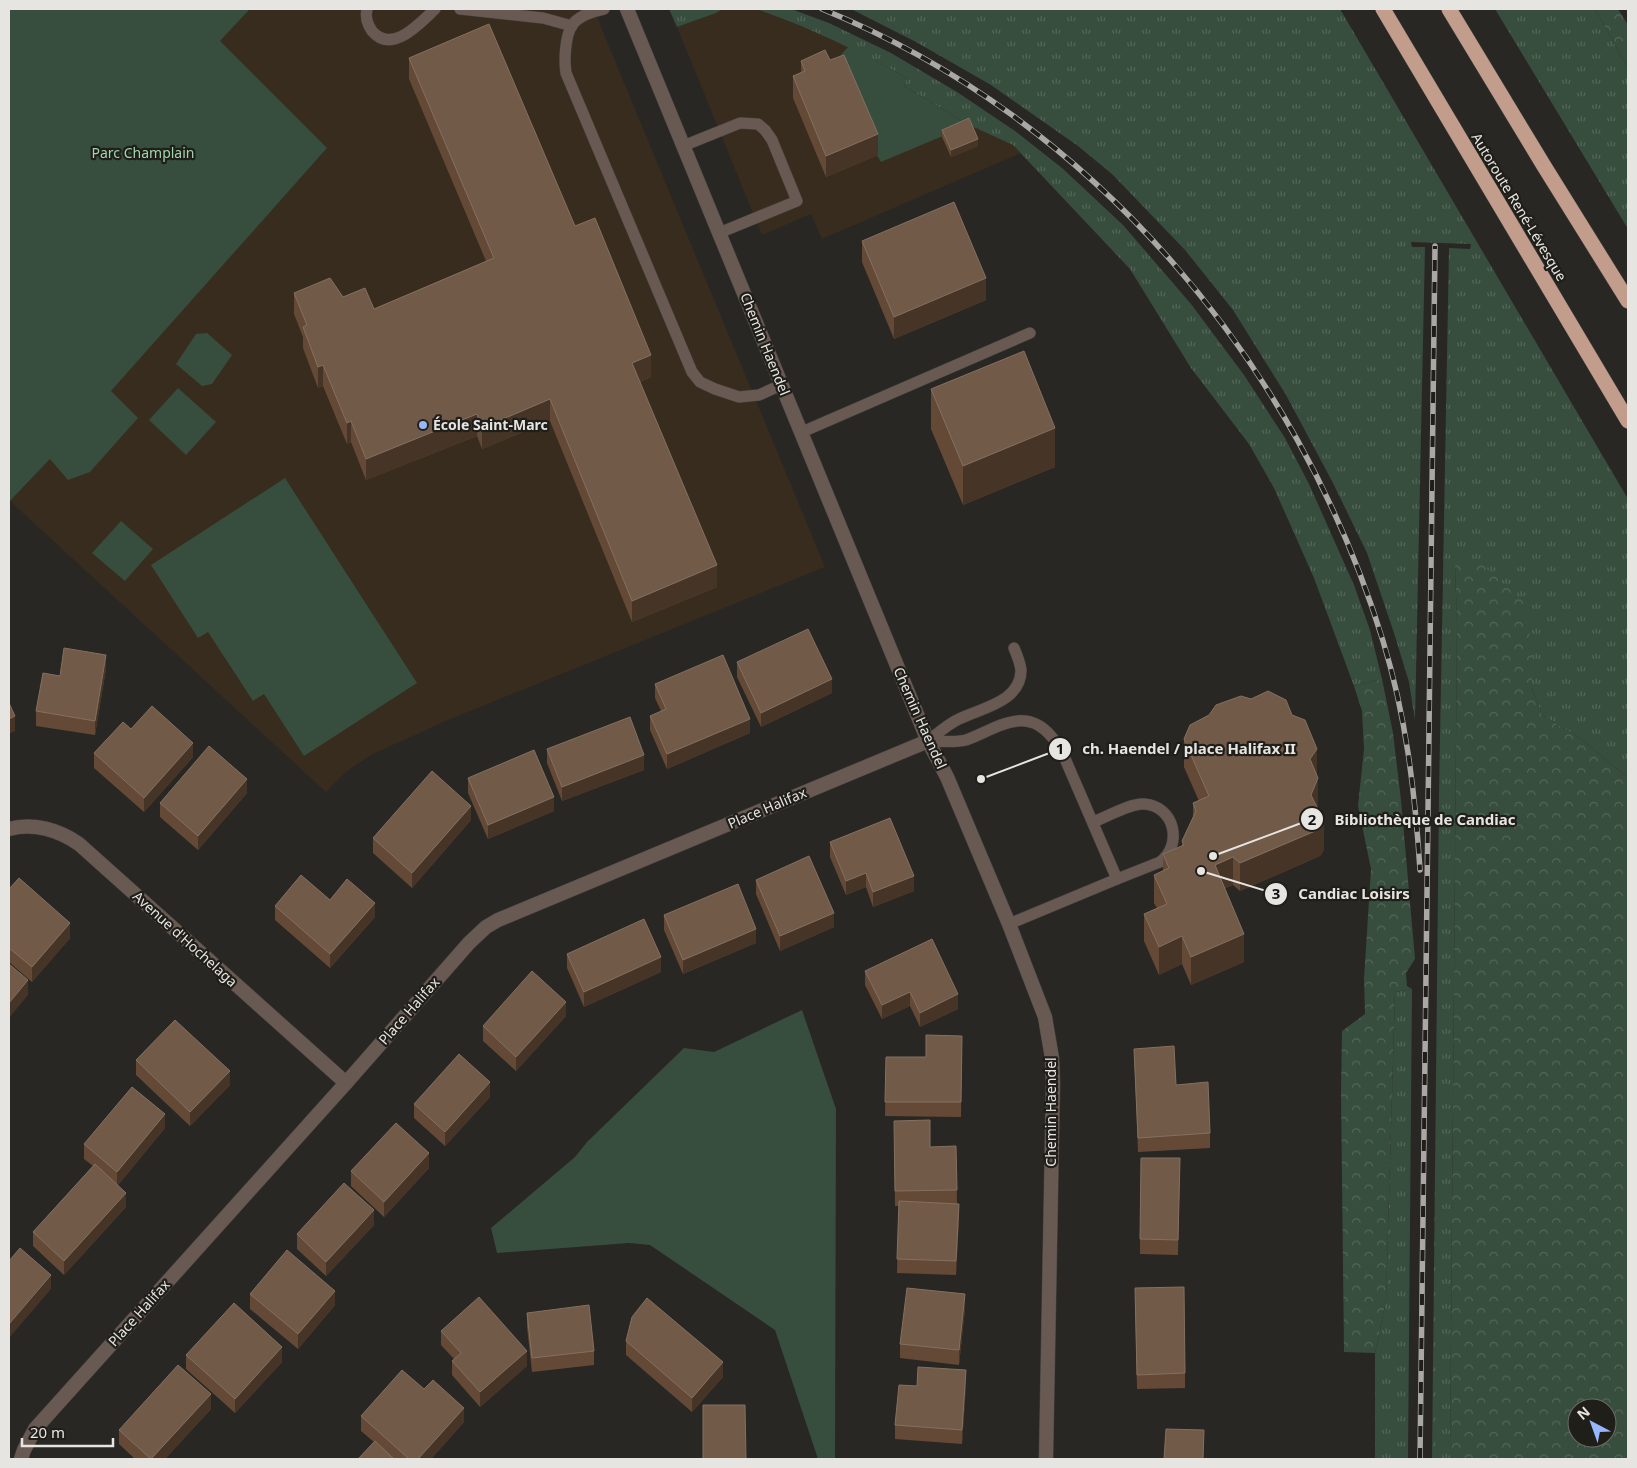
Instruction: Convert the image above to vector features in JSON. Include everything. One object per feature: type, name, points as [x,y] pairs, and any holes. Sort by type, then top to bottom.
[{"type":"highway","name":"Autoroute René-Lévesque","points":[[1383,9],[1628,422]]},
{"type":"highway","points":[[1449,9],[1628,301]]},
{"type":"street","name":"Chemin Haendel","points":[[627,9],[928,741],[947,777],[1009,924],[1045,1017],[1052,1058],[1053,1093],[1046,1459]]},
{"type":"street","name":"Place Halifax","points":[[21,1459],[35,1429],[346,1083],[469,943],[486,927],[498,920],[928,741]]},
{"type":"street","name":"Avenue d'Hochelaga","points":[[9,829],[31,826],[46,829],[69,837],[79,844],[346,1083]]},
{"type":"lane","points":[[367,9],[366,20],[371,30],[379,38],[389,40],[399,38],[410,31],[435,9]]},
{"type":"lane","points":[[460,9],[542,18],[572,26]]},
{"type":"lane","points":[[604,9],[587,15],[572,26],[564,60],[566,73],[692,372],[700,382],[739,397],[758,395],[781,385]]},
{"type":"lane","points":[[683,146],[740,123],[758,124],[772,140],[797,201],[719,233]]},
{"type":"lane","points":[[802,432],[1030,333]]},
{"type":"lane","points":[[928,741],[956,719],[1000,701],[1012,692],[1018,684],[1021,670],[1014,648]]},
{"type":"lane","points":[[928,741],[965,740],[1007,722],[1023,720],[1035,723],[1047,730],[1059,747],[1117,879]]},
{"type":"lane","points":[[1009,924],[1160,862],[1170,853],[1173,843],[1172,826],[1162,810],[1144,804],[1126,808],[1093,822]]},
{"type":"shaded area","name":"École Saint-Marc","points":[[250,9],[595,9],[825,567],[448,720],[373,754],[348,770],[326,792],[10,501],[50,459],[327,148],[220,41]]},
{"type":"shaded area","points":[[722,9],[756,9],[791,20],[849,46],[969,125],[1013,145],[1021,153],[822,239],[811,214],[762,235],[677,27]]},
{"type":"green space","name":"Parc Champlain","points":[[9,9],[250,9],[220,41],[327,148],[111,391],[138,418],[90,472],[68,480],[50,459],[9,502]]},
{"type":"green space","points":[[669,9],[722,9],[677,27]]},
{"type":"green space","points":[[756,9],[791,9],[829,23],[891,53],[957,92],[1015,131],[1062,168],[1123,225],[1191,304],[1244,375],[1285,438],[1309,484],[1354,585],[1370,630],[1382,679],[1354,686],[1314,578],[1274,488],[1249,444],[1191,368],[1130,269],[1013,145],[969,125],[904,86],[907,78],[889,68],[814,32]]},
{"type":"green space","points":[[851,9],[1340,9],[1628,499],[1628,778],[1581,739],[1542,715],[1532,688],[1532,649],[1455,566],[1457,623],[1450,1459],[1432,1459],[1439,793],[1449,248],[1470,249],[1471,244],[1411,242],[1412,247],[1425,247],[1415,720],[1409,682],[1367,553],[1333,483],[1286,395],[1233,310],[1185,250],[1112,174],[1078,146],[991,85],[916,42]]},
{"type":"green space","points":[[1495,9],[1595,9],[1628,68],[1628,229]]},
{"type":"green space","points":[[1595,9],[1618,9],[1628,25],[1628,68]]},
{"type":"green space","points":[[849,46],[907,78],[904,86],[969,125],[881,162],[825,72]]},
{"type":"green space","points":[[207,333],[232,355],[212,384],[202,386],[176,364],[196,334]]},
{"type":"green space","points":[[178,388],[216,422],[186,455],[149,420]]},
{"type":"green space","points":[[285,478],[417,683],[304,756],[264,694],[253,701],[208,632],[198,638],[151,565]]},
{"type":"green space","points":[[121,521],[153,549],[125,581],[92,553]]},
{"type":"green space","points":[[1455,565],[1483,565],[1525,603],[1532,649],[1532,688],[1542,715],[1581,739],[1628,778],[1628,1459],[1450,1459],[1457,623]]},
{"type":"green space","points":[[1382,679],[1393,733],[1401,800],[1415,959],[1406,973],[1407,986],[1412,989],[1395,992],[1386,1301],[1375,1353],[1344,1352],[1342,1031],[1365,1014],[1364,979],[1371,869],[1358,806],[1364,749],[1362,711],[1354,686]]},
{"type":"green space","points":[[1412,989],[1408,1459],[1375,1459],[1375,1353],[1386,1301],[1395,992]]},
{"type":"green space","points":[[802,1010],[836,1109],[835,1459],[818,1459],[775,1330],[650,1245],[629,1243],[497,1253],[491,1228],[575,1157],[587,1142],[684,1048],[714,1052]]},
{"type":"building","points":[[489,24],[575,226],[595,218],[651,355],[632,363],[717,565],[632,601],[550,399],[482,428],[477,414],[366,459],[351,421],[347,423],[323,365],[318,367],[303,327],[307,325],[294,293],[330,278],[343,297],[365,288],[374,309],[494,258],[409,58]]},
{"type":"building","points":[[825,50],[830,60],[844,55],[878,134],[826,156],[793,76],[805,71],[801,61]]},
{"type":"building","points":[[969,118],[978,139],[951,150],[942,130]]},
{"type":"building","points":[[954,202],[986,278],[894,317],[862,241]]},
{"type":"building","points":[[1024,351],[1055,428],[963,466],[931,389]]},
{"type":"building","points":[[808,629],[832,679],[761,713],[737,662]]},
{"type":"building","points":[[64,648],[106,655],[95,721],[36,711],[43,673],[60,676]]},
{"type":"building","points":[[723,655],[750,719],[667,754],[650,716],[666,709],[655,684]]},
{"type":"building","points":[[1268,691],[1286,700],[1292,715],[1305,720],[1317,749],[1310,759],[1318,778],[1311,795],[1324,822],[1320,829],[1240,863],[1233,857],[1215,865],[1244,934],[1191,957],[1182,936],[1159,947],[1144,914],[1167,904],[1154,875],[1169,868],[1163,854],[1184,845],[1182,841],[1196,811],[1193,803],[1209,796],[1184,739],[1190,725],[1209,715],[1216,705],[1241,696],[1251,699]]},
{"type":"building","points":[[9,703],[15,716],[9,719]]},
{"type":"building","points":[[152,706],[193,743],[144,798],[94,753],[123,722],[131,729]]},
{"type":"building","points":[[630,717],[644,755],[562,787],[547,749]]},
{"type":"building","points":[[209,746],[247,779],[198,836],[160,803]]},
{"type":"building","points":[[534,750],[554,797],[488,825],[468,778]]},
{"type":"building","points":[[432,771],[471,806],[412,873],[373,838]]},
{"type":"building","points":[[890,818],[914,876],[873,892],[866,873],[846,881],[830,842]]},
{"type":"building","points":[[809,856],[834,913],[780,936],[756,880]]},
{"type":"building","points":[[301,875],[330,900],[347,879],[375,903],[330,954],[275,906]]},
{"type":"building","points":[[19,878],[70,923],[32,967],[9,948],[9,889]]},
{"type":"building","points":[[738,884],[756,929],[683,960],[664,915]]},
{"type":"building","points":[[644,919],[661,957],[584,992],[567,954]]},
{"type":"building","points":[[932,939],[958,994],[920,1013],[910,992],[882,1005],[865,971]]},
{"type":"building","points":[[9,964],[28,980],[9,1003]]},
{"type":"building","points":[[532,971],[566,1002],[516,1057],[483,1026]]},
{"type":"building","points":[[175,1020],[230,1071],[190,1112],[136,1060]]},
{"type":"building","points":[[926,1035],[962,1036],[961,1102],[885,1102],[886,1057],[926,1057]]},
{"type":"building","points":[[1174,1046],[1176,1085],[1208,1082],[1210,1133],[1138,1138],[1134,1049]]},
{"type":"building","points":[[459,1054],[490,1082],[445,1132],[414,1104]]},
{"type":"building","points":[[132,1087],[165,1114],[117,1172],[84,1144]]},
{"type":"building","points":[[930,1120],[930,1147],[956,1146],[957,1190],[895,1191],[894,1121]]},
{"type":"building","points":[[396,1123],[429,1153],[384,1202],[351,1171]]},
{"type":"building","points":[[1141,1158],[1180,1158],[1178,1240],[1140,1239]]},
{"type":"building","points":[[95,1164],[126,1193],[64,1261],[33,1232]]},
{"type":"building","points":[[344,1183],[374,1210],[326,1262],[297,1234]]},
{"type":"building","points":[[899,1201],[959,1204],[956,1261],[897,1259]]},
{"type":"building","points":[[20,1248],[51,1275],[9,1324],[9,1261]]},
{"type":"building","points":[[287,1250],[335,1291],[298,1334],[250,1294]]},
{"type":"building","points":[[1184,1287],[1185,1373],[1137,1375],[1135,1288]]},
{"type":"building","points":[[907,1288],[965,1294],[959,1350],[900,1344]]},
{"type":"building","points":[[479,1297],[527,1351],[480,1392],[452,1361],[461,1353],[441,1331]]},
{"type":"building","points":[[647,1298],[723,1362],[692,1398],[626,1341],[632,1317]]},
{"type":"building","points":[[234,1303],[282,1347],[235,1399],[186,1355]]},
{"type":"building","points":[[589,1305],[594,1351],[532,1358],[527,1313]]},
{"type":"building","points":[[178,1365],[211,1394],[151,1459],[119,1430]]},
{"type":"building","points":[[918,1367],[966,1370],[962,1430],[895,1425],[899,1385],[917,1386]]},
{"type":"building","points":[[402,1370],[424,1389],[433,1380],[464,1408],[418,1459],[409,1459],[361,1416]]},
{"type":"building","points":[[703,1405],[745,1405],[746,1459],[703,1459]]},
{"type":"building","points":[[1166,1429],[1204,1430],[1203,1459],[1164,1459]]},
{"type":"building","points":[[375,1441],[394,1459],[358,1459]]},
{"type":"railway","points":[[822,9],[920,56],[1012,115],[1096,184],[1172,262],[1240,348],[1298,440],[1346,539],[1383,641],[1398,697],[1408,754],[1420,870]]},
{"type":"railway","points":[[1420,1459],[1435,246]]},
{"type":"place","name":"École Saint-Marc","points":[[423,425]]},
{"type":"place","name":"ch. Haendel / place Halifax II","points":[[981,779]]},
{"type":"place","name":"Bibliothèque de Candiac","points":[[1213,856]]},
{"type":"place","name":"Candiac Loisirs","points":[[1201,871]]}]
